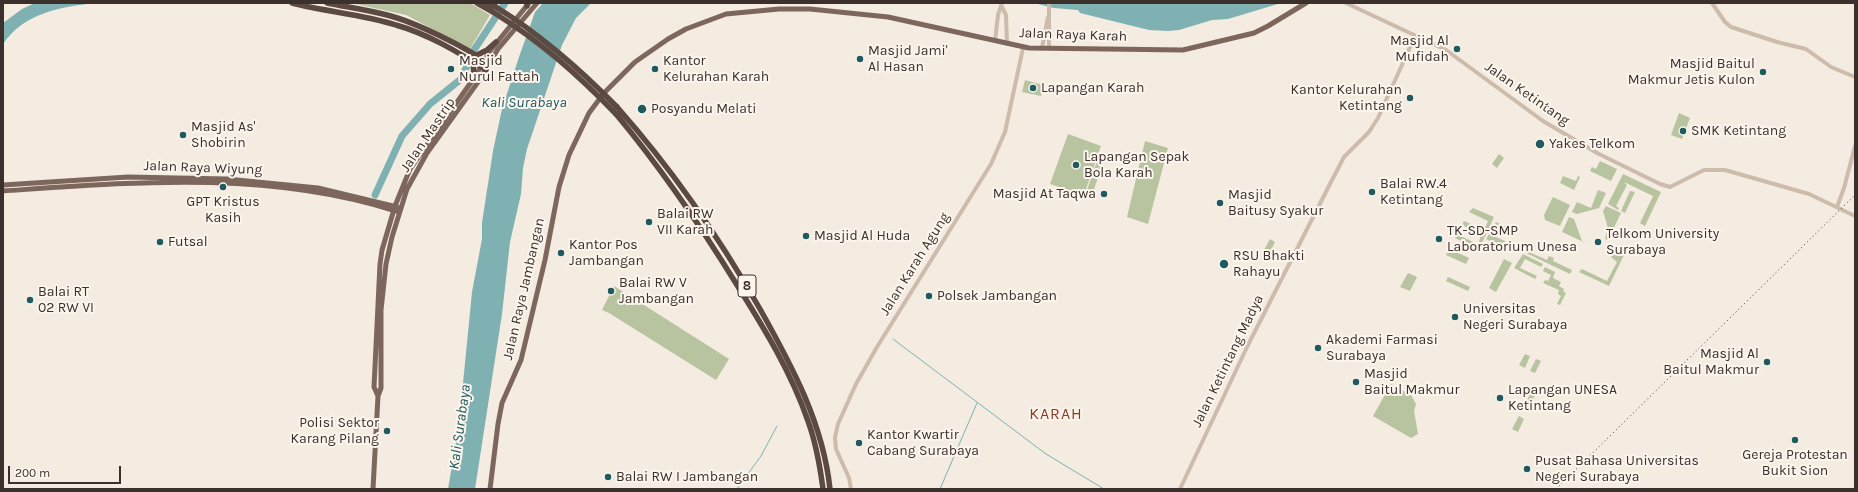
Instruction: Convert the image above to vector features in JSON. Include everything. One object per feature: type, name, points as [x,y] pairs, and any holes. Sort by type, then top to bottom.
[{"type":"highway","points":[[292,3],[395,24],[440,41]]},
{"type":"highway","points":[[327,3],[388,15],[410,22],[440,41],[485,65]]},
{"type":"highway","name":"8","points":[[477,3],[495,10],[524,25],[588,76],[617,106],[662,159],[698,210],[740,275],[788,359],[803,390],[816,425],[830,489]]},
{"type":"highway","name":"8","points":[[488,3],[495,10],[551,52],[616,114],[649,154],[702,228],[771,340],[791,379],[809,421],[824,489]]},
{"type":"highway","points":[[471,57],[487,50],[496,42]]},
{"type":"highway","points":[[471,57],[474,78]]},
{"type":"main road","name":"Jalan Mastrip","points":[[373,489],[378,396],[374,387],[382,250],[410,169],[474,78],[537,3]]},
{"type":"main road","name":"Jalan Raya Karah","points":[[721,15],[810,8],[866,13],[924,24],[1023,48],[1183,50],[1249,34],[1268,26],[1306,3]]},
{"type":"main road","name":"Jalan Mastrip","points":[[397,209],[427,153],[485,65],[496,42],[528,4]]},
{"type":"main road","name":"Jalan Raya Jambangan","points":[[490,489],[502,403],[521,360],[545,260],[559,187],[569,155],[582,126],[596,104],[613,83],[635,62],[668,39],[686,29],[721,15]]},
{"type":"main road","name":"Jalan Raya Wiyung","points":[[3,192],[93,179],[146,177],[235,181],[318,188],[397,209]]},
{"type":"main road","name":"Jalan Raya Wiyung","points":[[235,181],[363,200]]},
{"type":"main road","name":"Jalan Raya Wiyung","points":[[3,185],[38,186]]},
{"type":"street","points":[[1042,48],[1049,3]]},
{"type":"street","name":"Jalan Ketintang","points":[[1346,3],[1417,38],[1446,50],[1512,100],[1569,136],[1660,184],[1670,187],[1704,170],[1725,170],[1809,194],[1855,216]]},
{"type":"street","points":[[1712,3],[1725,22],[1731,27],[1777,42],[1806,49],[1831,67],[1855,77]]},
{"type":"street","points":[[995,41],[998,15],[1002,5]]},
{"type":"street","points":[[1002,5],[1006,15],[1007,44]]},
{"type":"street","points":[[1048,15],[1050,26],[1049,48]]},
{"type":"street","name":"Jalan Ketintang Madya","points":[[1180,489],[1248,345],[1344,157],[1366,135],[1378,118],[1411,45],[1417,38]]},
{"type":"street","name":"Jalan Karah Agung","points":[[852,489],[849,478],[836,449],[835,436],[838,424],[856,384],[877,347],[991,164],[1005,132],[1023,48]]},
{"type":"street","points":[[1837,207],[1844,188],[1855,146]]},
{"type":"green space","points":[[351,3],[470,3],[490,15],[470,49],[406,15]]},
{"type":"green space","name":"Lapangan Karah","points":[[1025,80],[1043,85],[1041,96],[1022,92]]},
{"type":"green space","points":[[1679,113],[1690,118],[1682,139],[1671,135]]},
{"type":"green space","name":"Lapangan Sepak Bola Karah","points":[[1068,134],[1101,146],[1084,195],[1050,184]]},
{"type":"green space","points":[[1145,141],[1168,148],[1148,224],[1127,217]]},
{"type":"green space","points":[[1499,154],[1504,158],[1497,168],[1492,164]]},
{"type":"green space","points":[[1097,161],[1103,163],[1091,198],[1085,196]]},
{"type":"green space","points":[[1600,161],[1617,169],[1611,181],[1590,171],[1592,167],[1596,169]]},
{"type":"green space","points":[[1623,174],[1661,192],[1645,226],[1640,223],[1653,196],[1624,182],[1627,185],[1616,206],[1619,208],[1618,210],[1608,204]]},
{"type":"green space","points":[[1563,176],[1576,181],[1578,176],[1580,177],[1574,190],[1560,183]]},
{"type":"green space","points":[[1598,190],[1606,193],[1599,208],[1577,214],[1572,212],[1577,202],[1591,208]]},
{"type":"green space","points":[[1630,191],[1635,192],[1625,213],[1621,211]]},
{"type":"green space","points":[[1553,197],[1570,205],[1560,226],[1545,220],[1544,215]]},
{"type":"green space","points":[[1606,206],[1621,213],[1608,240],[1605,239],[1608,228],[1603,211]]},
{"type":"green space","points":[[1473,208],[1494,217],[1482,243],[1479,242],[1481,235],[1462,225],[1464,221],[1484,230],[1488,221],[1469,212]]},
{"type":"green space","points":[[1569,217],[1574,219],[1582,241],[1590,245],[1562,232]]},
{"type":"green space","points":[[1496,222],[1511,230],[1509,234],[1494,226]]},
{"type":"green space","points":[[1457,234],[1477,244],[1475,248],[1455,238]]},
{"type":"green space","points":[[1489,234],[1505,241],[1502,247],[1486,239]]},
{"type":"green space","points":[[1270,239],[1275,242],[1269,254],[1263,252]]},
{"type":"green space","points":[[1529,247],[1533,248],[1531,253],[1547,260],[1549,256],[1554,258],[1553,261],[1572,270],[1570,274],[1526,253]]},
{"type":"green space","points":[[1449,249],[1469,258],[1466,264],[1446,255]]},
{"type":"green space","points":[[1620,253],[1624,255],[1609,286],[1579,272],[1582,269],[1607,281],[1617,262],[1611,256]]},
{"type":"green space","points":[[1523,254],[1543,264],[1541,267],[1525,259],[1520,268],[1537,276],[1535,279],[1514,268]]},
{"type":"green space","points":[[1504,259],[1512,263],[1496,292],[1489,288]]},
{"type":"green space","points":[[1545,267],[1555,272],[1553,278],[1561,282],[1559,286],[1564,289],[1563,291],[1566,293],[1560,305],[1557,304],[1561,296],[1558,294],[1559,290],[1543,283],[1545,280],[1548,281],[1551,275],[1543,271]]},
{"type":"green space","points":[[1408,273],[1417,277],[1410,291],[1400,287]]},
{"type":"green space","points":[[1448,277],[1470,287],[1468,291],[1446,281]]},
{"type":"green space","points":[[614,286],[729,359],[716,380],[602,310]]},
{"type":"green space","points":[[1525,354],[1530,356],[1525,368],[1519,365]]},
{"type":"green space","points":[[1536,359],[1541,361],[1535,373],[1530,371]]},
{"type":"green space","points":[[1391,384],[1411,395],[1416,404],[1414,411],[1418,434],[1411,438],[1373,416]]},
{"type":"green space","points":[[1532,391],[1536,393],[1530,405],[1525,403]]},
{"type":"green space","points":[[1519,416],[1524,419],[1518,432],[1512,429]]},
{"type":"water","points":[[35,3],[95,3],[56,10],[32,18],[21,25],[3,44],[3,23],[22,9]]},
{"type":"water","name":"Kali Surabaya","points":[[543,3],[591,3],[576,18],[562,45],[527,149],[523,168],[521,194],[510,242],[502,314],[475,489],[448,489],[459,424],[472,292],[482,239],[482,223],[493,151],[502,109],[519,57],[535,12]]},
{"type":"water","points":[[1034,3],[1281,3],[1228,19],[1212,20],[1179,30],[1168,31],[1149,30],[1080,13],[1078,10],[1054,8]]},
{"type":"waterway","points":[[375,195],[402,136],[430,104],[461,79],[474,50],[505,3]]},
{"type":"waterway","points":[[893,339],[1046,454],[1104,489]]},
{"type":"waterway","points":[[940,489],[977,403]]},
{"type":"waterway","points":[[737,489],[761,456],[777,426]]},
{"type":"railway","points":[[1556,489],[1855,195]]},
{"type":"place","name":"Masjid Al Mufidah","points":[[1457,49]]},
{"type":"place","name":"Masjid Jami' Al Hasan","points":[[860,59]]},
{"type":"place","name":"Masjid Nurul Fattah","points":[[451,69]]},
{"type":"place","name":"Kantor Kelurahan Karah","points":[[655,69]]},
{"type":"place","name":"Masjid Baitul Makmur Jetis Kulon","points":[[1763,72]]},
{"type":"place","name":"Lapangan Karah","points":[[1033,88]]},
{"type":"place","name":"Kantor Kelurahan Ketintang","points":[[1410,98]]},
{"type":"place","name":"Posyandu Melati","points":[[642,109]]},
{"type":"place","name":"SMK Ketintang","points":[[1683,131]]},
{"type":"place","name":"Masjid As' Shobirin","points":[[183,135]]},
{"type":"place","name":"Yakes Telkom","points":[[1540,144]]},
{"type":"place","name":"Lapangan Sepak Bola Karah","points":[[1076,165]]},
{"type":"place","name":"GPT Kristus Kasih","points":[[223,187]]},
{"type":"place","name":"Balai RW.4 Ketintang","points":[[1372,192]]},
{"type":"place","name":"Masjid At Taqwa","points":[[1104,194]]},
{"type":"place","name":"Masjid Baitusy Syakur","points":[[1220,203]]},
{"type":"place","name":"Balai RW VII Karah","points":[[649,222]]},
{"type":"place","name":"Masjid Al Huda","points":[[806,236]]},
{"type":"place","name":"TK-SD-SMP Laboratorium Unesa","points":[[1439,239]]},
{"type":"place","name":"Futsal","points":[[160,242]]},
{"type":"place","name":"Telkom University Surabaya","points":[[1598,242]]},
{"type":"place","name":"Kantor Pos Jambangan","points":[[561,253]]},
{"type":"place","name":"RSU Bhakti Rahayu","points":[[1224,264]]},
{"type":"place","name":"Balai RW V Jambangan","points":[[611,291]]},
{"type":"place","name":"Polsek Jambangan","points":[[929,296]]},
{"type":"place","name":"Balai RT 02 RW VI","points":[[30,300]]},
{"type":"place","name":"Universitas Negeri Surabaya","points":[[1455,317]]},
{"type":"place","name":"Akademi Farmasi Surabaya","points":[[1318,348]]},
{"type":"place","name":"Masjid Al Baitul Makmur","points":[[1767,362]]},
{"type":"place","name":"Masjid Baitul Makmur","points":[[1356,382]]},
{"type":"place","name":"Lapangan UNESA Ketintang","points":[[1500,398]]},
{"type":"place","name":"Polisi Sektor Karang Pilang","points":[[387,431]]},
{"type":"place","name":"Gereja Protestan Bukit Sion","points":[[1795,440]]},
{"type":"place","name":"Kantor Kwartir Cabang Surabaya","points":[[859,443]]},
{"type":"place","name":"Pusat Bahasa Universitas Negeri Surabaya","points":[[1527,469]]},
{"type":"place","name":"Balai RW I Jambangan","points":[[608,477]]},
{"type":"district","name":"KARAH","points":[[1056,414]]}]
